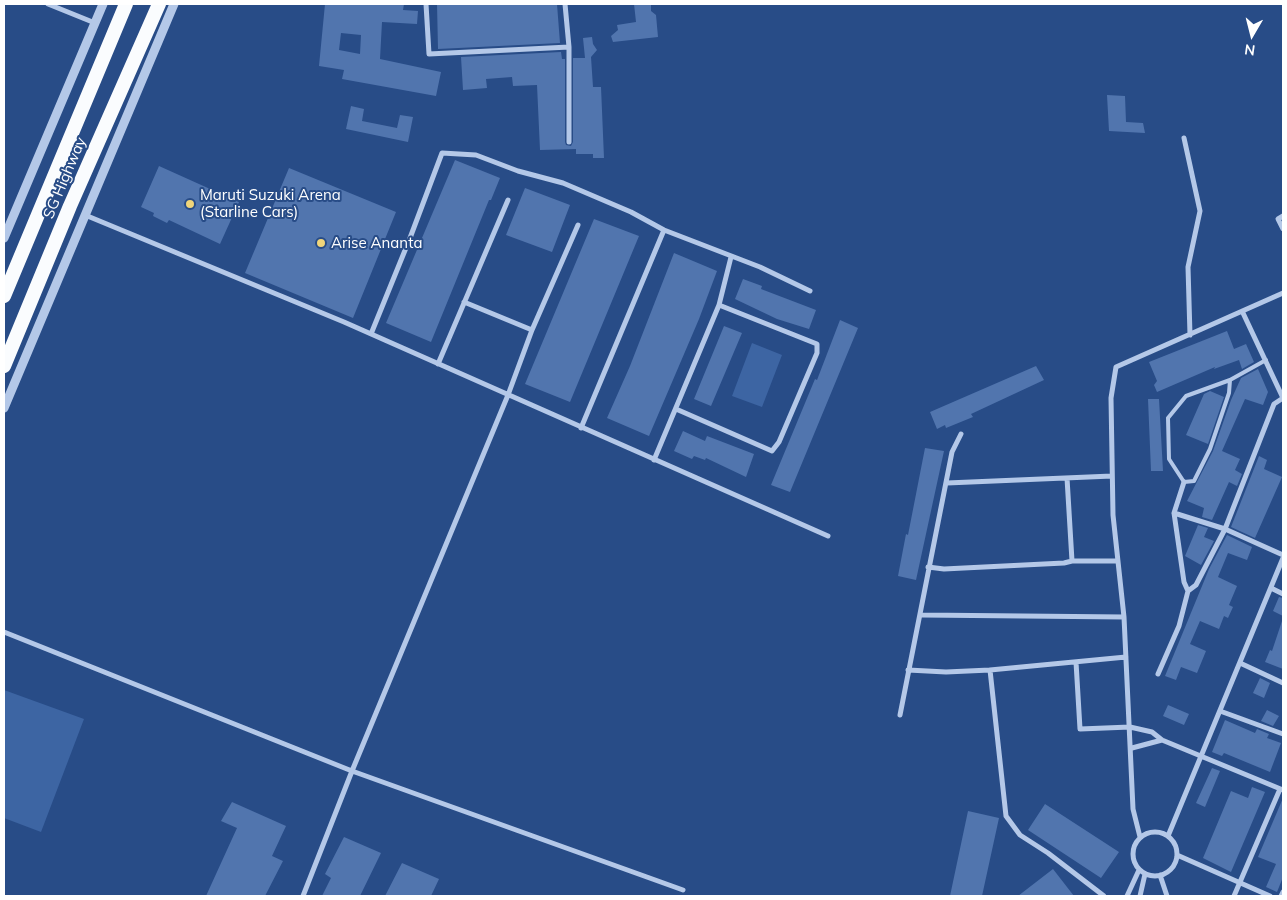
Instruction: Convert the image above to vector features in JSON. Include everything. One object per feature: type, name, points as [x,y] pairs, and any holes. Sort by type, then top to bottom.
[{"type":"highway","name":"SG Highway","points":[[4,296],[126,4]]},
{"type":"highway","name":"SG Highway","points":[[4,366],[70,206],[159,4]]},
{"type":"street","points":[[48,4],[95,23]]},
{"type":"street","points":[[4,238],[103,4]]},
{"type":"street","points":[[4,408],[174,4]]},
{"type":"street","points":[[426,4],[429,54],[569,47]]},
{"type":"street","points":[[565,4],[569,47],[569,142]]},
{"type":"street","points":[[1184,138],[1200,211],[1188,267],[1190,336]]},
{"type":"street","points":[[371,334],[442,153],[476,155],[518,172],[563,183],[631,212],[664,230],[760,267],[810,291]]},
{"type":"street","points":[[438,364],[508,200]]},
{"type":"street","points":[[85,215],[371,334],[828,536]]},
{"type":"street","points":[[1283,216],[1278,219],[1283,229]]},
{"type":"street","points":[[302,896],[352,770],[508,395],[532,330],[578,224]]},
{"type":"street","points":[[581,428],[664,230]]},
{"type":"street","points":[[654,460],[719,305],[731,257]]},
{"type":"street","points":[[1140,837],[1133,809],[1132,748],[1124,617],[1112,476],[1111,398],[1116,367],[1243,313],[1283,293]]},
{"type":"street","points":[[464,302],[532,330]]},
{"type":"street","points":[[676,409],[772,451],[779,442],[817,353],[817,344],[719,305]]},
{"type":"street","points":[[1188,591],[1196,585],[1225,529],[1274,404],[1283,398],[1243,313]]},
{"type":"street","points":[[900,716],[917,622],[922,615],[928,567],[952,452],[961,434]]},
{"type":"street","points":[[947,483],[1112,476]]},
{"type":"street","points":[[1067,478],[1072,561]]},
{"type":"street","points":[[1158,674],[1179,626],[1188,591],[1184,582],[1174,513],[1184,482]]},
{"type":"street","points":[[1168,836],[1283,556],[1225,529],[1174,513]]},
{"type":"street","points":[[928,567],[944,569],[1072,561],[1118,561]]},
{"type":"street","points":[[1271,588],[1283,594]]},
{"type":"street","points":[[922,615],[1124,617]]},
{"type":"street","points":[[4,632],[352,770],[682,890]]},
{"type":"street","points":[[908,670],[946,672],[990,670],[1126,656]]},
{"type":"street","points":[[1076,662],[1080,729],[1130,727],[1152,732],[1162,740],[1282,790],[1234,896]]},
{"type":"street","points":[[1240,663],[1283,683]]},
{"type":"street","points":[[990,670],[1006,816],[1020,835],[1048,852],[1104,896]]},
{"type":"street","points":[[1220,711],[1283,734]]},
{"type":"street","points":[[1132,748],[1162,740]]},
{"type":"street","points":[[1154,831],[1168,836],[1176,848],[1177,855],[1172,868],[1160,875],[1145,874],[1139,870],[1132,857],[1132,849],[1140,837],[1154,831]]},
{"type":"street","points":[[1177,855],[1270,896]]},
{"type":"street","points":[[1127,896],[1139,870]]},
{"type":"street","points":[[1140,896],[1145,874]]},
{"type":"street","points":[[1160,875],[1167,896]]},
{"type":"street","points":[[1281,896],[1283,892]]},
{"type":"lane","points":[[1230,380],[1229,393],[1210,449],[1194,481],[1184,482],[1169,458],[1168,418],[1186,396],[1230,380],[1266,360]]},
{"type":"shaded area","points":[[752,343],[782,355],[762,407],[732,396]]},
{"type":"shaded area","points":[[4,690],[84,719],[41,832],[4,818]]},
{"type":"building","points":[[325,4],[404,4],[403,10],[418,11],[417,24],[382,22],[380,59],[441,72],[436,96],[342,79],[344,70],[319,66]],"holes":[[[341,33],[361,35],[360,54],[339,50]]]},
{"type":"building","points":[[437,4],[557,4],[560,43],[438,49]]},
{"type":"building","points":[[634,4],[651,4],[651,11],[656,15],[658,37],[613,42],[611,36],[618,30],[617,25],[636,22]]},
{"type":"building","points":[[592,37],[593,44],[597,50],[591,57],[593,87],[601,87],[604,158],[593,158],[593,154],[576,154],[576,149],[540,150],[537,85],[513,86],[512,77],[486,79],[487,88],[463,90],[461,57],[561,52],[562,59],[565,59],[565,142],[566,145],[571,146],[573,142],[573,58],[585,58],[583,38]]},
{"type":"building","points":[[1107,95],[1125,96],[1126,122],[1143,123],[1145,133],[1109,131]]},
{"type":"building","points":[[351,106],[364,109],[362,121],[397,128],[400,115],[413,117],[408,142],[346,129]]},
{"type":"building","points":[[455,160],[500,178],[491,200],[489,200],[431,342],[386,323]]},
{"type":"building","name":"Maruti Suzuki Arena (Starline Cars)","points":[[159,166],[239,202],[220,244],[169,220],[167,223],[153,216],[154,213],[141,207]]},
{"type":"building","name":"Arise Ananta","points":[[289,168],[396,212],[353,318],[245,273]]},
{"type":"building","points":[[525,188],[570,205],[552,252],[506,235]]},
{"type":"building","points":[[594,219],[639,236],[570,402],[525,384]]},
{"type":"building","points":[[674,253],[717,271],[699,319],[649,436],[607,418],[630,366]]},
{"type":"building","points":[[743,279],[762,286],[761,289],[816,310],[809,329],[777,319],[735,299]]},
{"type":"building","points":[[840,320],[858,328],[790,492],[771,485],[815,379],[817,380]]},
{"type":"building","points":[[724,326],[742,333],[711,406],[694,399]]},
{"type":"building","points":[[1227,331],[1234,349],[1246,344],[1254,362],[1242,369],[1239,360],[1214,369],[1215,367],[1157,392],[1154,385],[1157,381],[1149,362]]},
{"type":"building","points":[[1036,366],[1044,380],[971,414],[973,417],[946,428],[945,425],[937,429],[930,412]]},
{"type":"building","points":[[1258,369],[1268,392],[1263,405],[1245,399],[1222,451],[1240,459],[1235,470],[1242,474],[1237,486],[1229,482],[1212,520],[1202,517],[1204,508],[1187,501],[1213,451],[1241,378]]},
{"type":"building","points":[[1210,391],[1224,397],[1208,444],[1186,435],[1204,394]]},
{"type":"building","points":[[1148,399],[1159,399],[1163,471],[1151,471]]},
{"type":"building","points":[[683,431],[705,441],[707,436],[754,454],[746,477],[706,458],[705,460],[694,456],[692,459],[674,451]]},
{"type":"building","points":[[925,448],[944,451],[916,580],[898,576]]},
{"type":"building","points":[[1259,456],[1267,460],[1264,469],[1282,477],[1255,538],[1231,527]]},
{"type":"building","points":[[1198,525],[1208,528],[1204,537],[1214,541],[1201,565],[1185,556]]},
{"type":"building","points":[[1227,535],[1252,547],[1247,560],[1228,553],[1218,577],[1237,586],[1229,605],[1233,607],[1228,618],[1224,616],[1219,629],[1200,621],[1190,644],[1206,651],[1197,673],[1181,667],[1176,680],[1165,676],[1209,569]]},
{"type":"building","points":[[1279,597],[1283,598],[1283,616],[1273,611]]},
{"type":"building","points":[[1282,621],[1283,669],[1265,662],[1270,650],[1272,651]]},
{"type":"building","points":[[1260,678],[1270,683],[1264,698],[1253,693]]},
{"type":"building","points":[[1168,705],[1189,714],[1184,725],[1163,716]]},
{"type":"building","points":[[1267,710],[1279,716],[1273,726],[1261,721]]},
{"type":"building","points":[[1225,720],[1255,733],[1257,729],[1269,734],[1267,738],[1281,743],[1270,772],[1224,753],[1222,756],[1212,752]]},
{"type":"building","points":[[1212,768],[1220,771],[1205,807],[1196,803]]},
{"type":"building","points":[[1252,787],[1265,792],[1231,872],[1203,858],[1231,791],[1248,798]]},
{"type":"building","points":[[1283,798],[1283,877],[1277,892],[1266,887],[1276,864],[1258,857]]},
{"type":"building","points":[[232,802],[286,826],[272,856],[283,861],[265,896],[206,896],[237,828],[221,821]]},
{"type":"building","points":[[1045,804],[1119,852],[1101,878],[1028,830]]},
{"type":"building","points":[[968,811],[999,818],[982,896],[950,896]]},
{"type":"building","points":[[344,837],[381,853],[360,896],[322,896],[331,878],[325,874]]},
{"type":"building","points":[[402,863],[439,879],[431,896],[385,896]]},
{"type":"building","points":[[1053,869],[1074,896],[1018,896]]},
{"type":"place","name":"Maruti Suzuki Arena (Starline Cars)","points":[[190,204]]},
{"type":"place","name":"Arise Ananta","points":[[321,243]]}]
